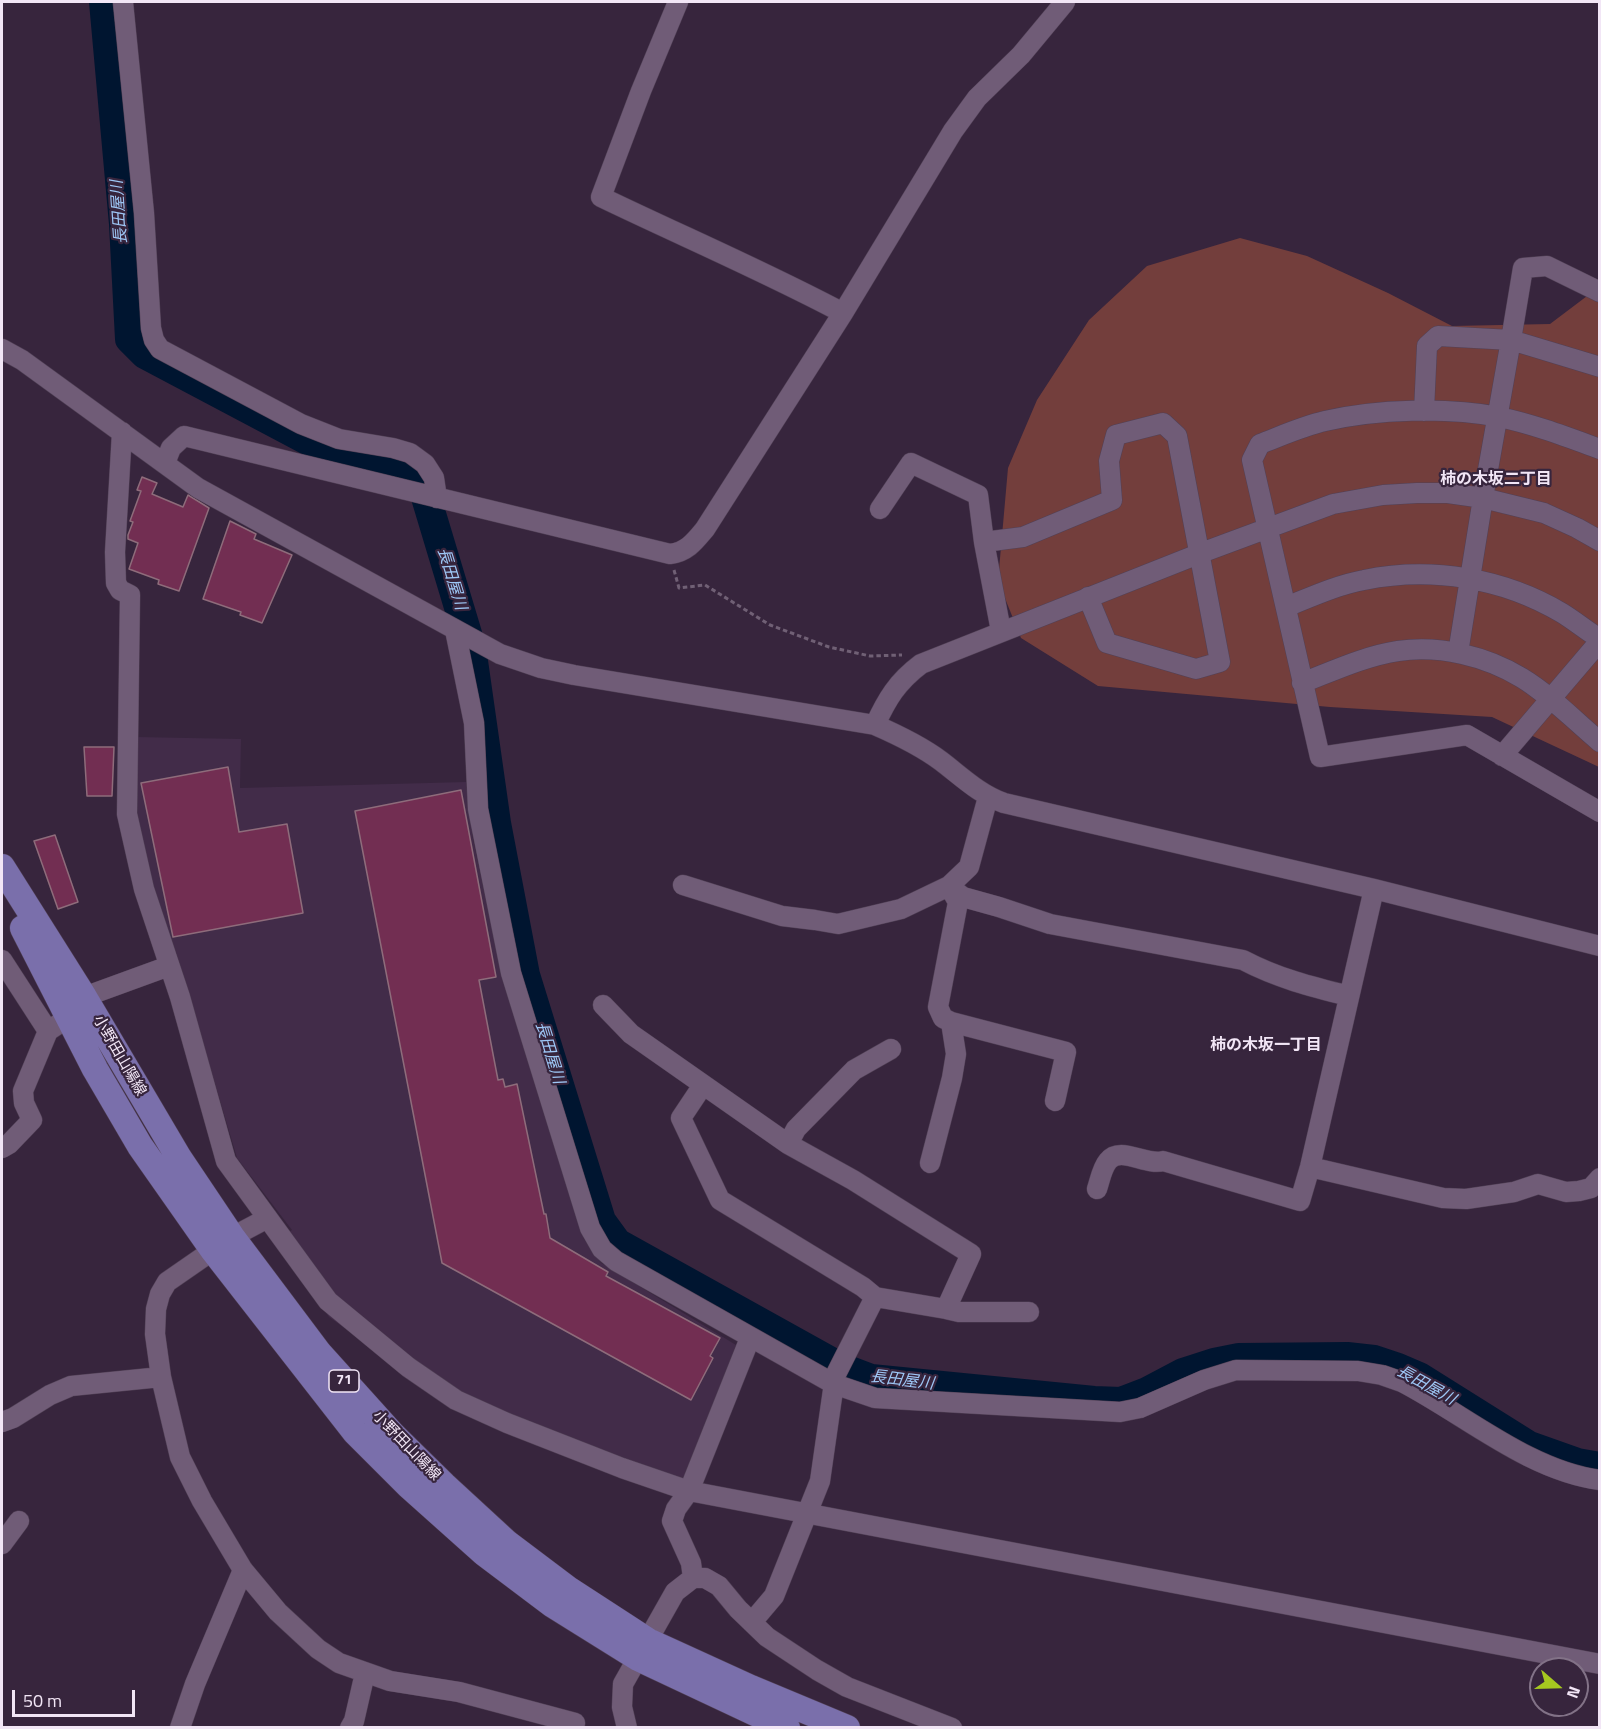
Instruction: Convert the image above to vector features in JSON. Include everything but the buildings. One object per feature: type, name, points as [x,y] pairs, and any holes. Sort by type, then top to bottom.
[{"type":"main road","name":"小野田山陽線","points":[[3,881],[84,997],[179,1158],[223,1243]]},
{"type":"main road","name":"小野田山陽線","points":[[3,881],[58,1024],[95,1069],[140,1146],[392,1434],[507,1543],[643,1649],[787,1728]]},
{"type":"main road","name":"小野田山陽線","points":[[643,1649],[752,1688],[847,1728]]},
{"type":"street","points":[[123,2],[144,213],[151,328],[154,340],[160,349],[301,424],[339,439],[410,453],[425,464],[434,478],[428,495]]},
{"type":"street","points":[[678,2],[601,197],[745,266],[788,284],[843,313]]},
{"type":"street","points":[[165,463],[171,448],[184,436],[670,554],[681,552],[690,546],[705,529],[843,313],[953,131],[977,98],[1022,55],[1065,2]]},
{"type":"street","points":[[1458,653],[1523,268],[1548,266],[1599,292]]},
{"type":"street","points":[[1424,411],[1427,346],[1438,336],[1511,340],[1599,367]]},
{"type":"street","points":[[2,349],[22,360],[207,493],[484,646],[540,668],[875,725],[920,746],[988,797],[1026,809],[1374,889],[1599,946]]},
{"type":"street","points":[[1599,449],[1539,428],[1498,417],[1424,411],[1324,421],[1260,444],[1252,460],[1320,757],[1467,735],[1599,812]]},
{"type":"street","points":[[984,542],[1023,537],[1112,500],[1109,461],[1116,435],[1163,423],[1177,436],[1220,662],[1196,669],[1107,644],[1088,597]]},
{"type":"street","points":[[122,432],[115,552],[116,583],[120,590],[130,595],[127,814],[144,889],[180,997],[225,1161],[328,1302],[408,1367],[456,1400],[507,1423],[622,1468],[689,1491],[1599,1664]]},
{"type":"street","points":[[880,509],[911,463],[978,495],[984,542],[1001,631]]},
{"type":"street","points":[[875,725],[889,696],[905,676],[921,664],[1201,553],[1333,504],[1383,495],[1448,493],[1483,498],[1544,513],[1599,541]]},
{"type":"street","points":[[1286,607],[1334,589],[1370,579],[1414,574],[1470,578],[1500,586],[1565,614],[1599,640],[1502,756]]},
{"type":"street","points":[[454,630],[474,723],[478,809],[511,973],[590,1228],[602,1249],[616,1261],[750,1338],[838,1373],[875,1398],[1120,1412],[1140,1408],[1204,1380],[1236,1370],[1358,1371],[1382,1375],[1402,1382],[1526,1455],[1559,1471],[1599,1480]]},
{"type":"street","points":[[1302,683],[1358,662],[1398,651],[1418,649],[1458,653],[1495,664],[1522,678],[1599,742]]},
{"type":"street","points":[[683,885],[782,916],[838,924],[901,909],[949,886],[969,867],[988,797]]},
{"type":"street","points":[[949,886],[963,897],[1050,924],[1243,960],[1265,972],[1296,983],[1349,996]]},
{"type":"street","points":[[949,886],[958,902],[938,1007],[943,1018],[1066,1052],[1055,1101]]},
{"type":"street","points":[[1097,1189],[1107,1162],[1113,1156],[1121,1154],[1155,1163],[1163,1161],[1300,1201],[1310,1167],[1374,889]]},
{"type":"street","points":[[2,960],[58,1024],[23,1091],[24,1103],[32,1120],[9,1144],[2,1148]]},
{"type":"street","points":[[84,997],[170,966]]},
{"type":"street","points":[[603,1005],[631,1034],[788,1144],[854,1180],[971,1254],[946,1309]]},
{"type":"street","points":[[930,1163],[956,1054],[951,1022]]},
{"type":"street","points":[[788,1144],[796,1129],[854,1070],[891,1049]]},
{"type":"street","points":[[703,1085],[681,1118],[720,1200],[863,1287],[875,1297],[959,1312],[1029,1312]]},
{"type":"street","points":[[1310,1167],[1443,1198],[1467,1199],[1514,1192],[1538,1184],[1566,1192],[1579,1191],[1591,1188],[1599,1178]]},
{"type":"street","points":[[266,1219],[223,1243],[167,1282],[160,1294],[156,1309],[155,1334],[161,1377],[180,1457],[202,1501],[243,1570],[278,1612],[318,1649],[339,1663],[390,1681],[459,1692],[575,1723]]},
{"type":"street","points":[[752,1622],[774,1596],[820,1481],[838,1373],[875,1297]]},
{"type":"street","points":[[693,1578],[691,1563],[672,1521],[675,1509],[689,1491],[750,1338]]},
{"type":"street","points":[[2,1422],[71,1386],[161,1377]]},
{"type":"street","points":[[2,1544],[19,1521]]},
{"type":"street","points":[[180,1728],[195,1684],[243,1570]]},
{"type":"street","points":[[627,1728],[622,1707],[623,1684],[675,1592],[693,1578],[705,1578],[719,1586],[767,1638],[847,1687],[952,1728]]},
{"type":"street","points":[[350,1728],[354,1721],[365,1673]]},
{"type":"path","points":[[670,554],[679,588],[705,585],[771,626],[829,647],[870,656],[910,655],[934,658]]},
{"type":"shaded area","points":[[1240,238],[1307,256],[1388,293],[1452,326],[1550,324],[1599,287],[1599,767],[1492,717],[1330,707],[1098,686],[1021,638],[998,581],[1008,468],[1037,400],[1089,320],[1147,266]]},
{"type":"shaded area","points":[[136,737],[241,739],[240,788],[466,782],[473,839],[502,975],[584,1239],[601,1263],[736,1345],[679,1496],[466,1415],[329,1317],[274,1242],[292,1230],[237,1158],[176,952],[169,949],[135,818]]},
{"type":"waterway","name":"長田屋川","points":[[104,2],[124,224],[130,339],[145,354],[315,444],[407,466],[422,484],[471,647],[496,823],[525,975],[601,1221],[617,1243],[842,1368],[871,1379],[1121,1402],[1147,1392],[1183,1373],[1239,1358],[1347,1357],[1374,1360],[1419,1377],[1529,1446],[1577,1463],[1600,1467]]},
{"type":"district","name":"柿の木坂二丁目","points":[[1496,480]]},
{"type":"district","name":"柿の木坂一丁目","points":[[1266,1046]]}]
